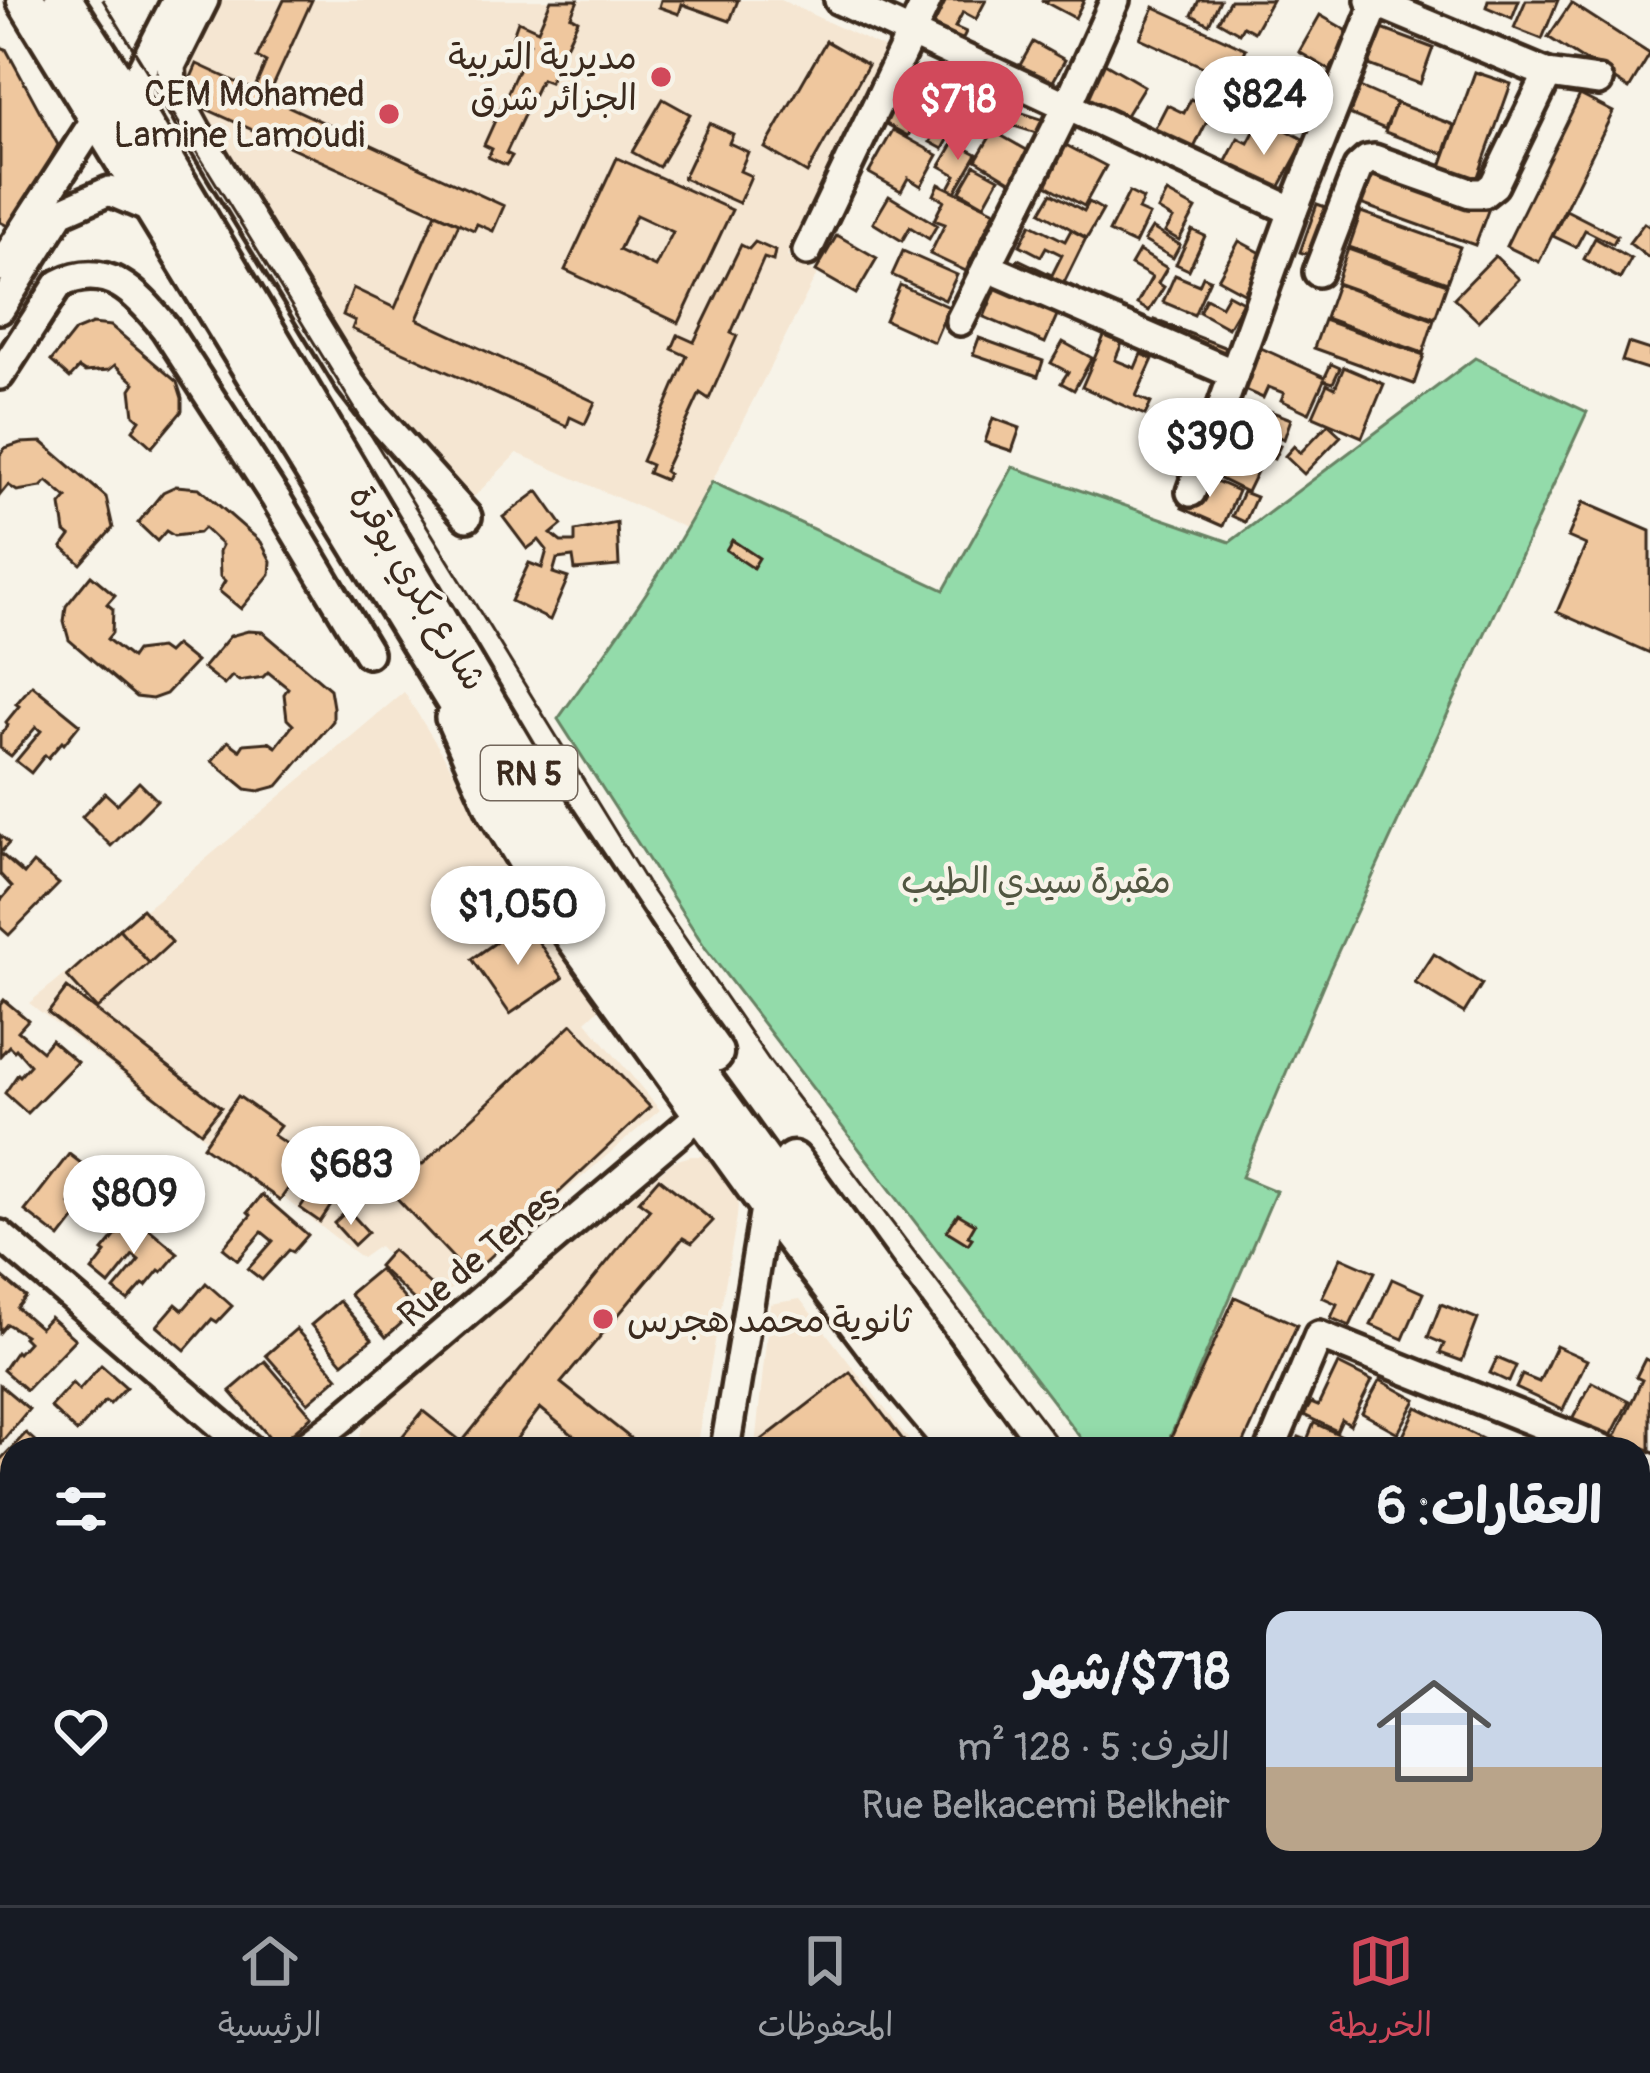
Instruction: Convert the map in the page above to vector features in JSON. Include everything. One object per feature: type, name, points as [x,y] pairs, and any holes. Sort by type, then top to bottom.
[{"type":"highway","name":"RN 5","points":[[5,0],[90,128],[126,164]]},
{"type":"highway","name":"RN 5","points":[[26,0],[91,75]]},
{"type":"highway","name":"RN 5","points":[[63,0],[91,75]]},
{"type":"highway","name":"شارع بكري بوقرة","points":[[91,75],[127,98],[552,813],[671,993],[993,1437]]},
{"type":"highway","name":"شارع بكري بوقرة","points":[[91,75],[126,164],[634,986],[961,1437]]},
{"type":"street","points":[[127,98],[177,0]]},
{"type":"street","points":[[204,0],[171,66],[172,86],[351,384],[467,517]]},
{"type":"street","points":[[839,0],[1293,212]]},
{"type":"street","points":[[807,251],[927,0]]},
{"type":"street","points":[[960,321],[1067,107],[1114,0]]},
{"type":"street","points":[[1191,492],[1374,1],[1548,74],[1598,81]]},
{"type":"street","points":[[1318,272],[1358,168],[1367,160],[1470,194],[1484,193],[1494,185],[1548,74]]},
{"type":"street","points":[[0,267],[90,128]]},
{"type":"street","points":[[0,309],[61,212],[109,191],[154,210]]},
{"type":"street","points":[[987,267],[1234,374]]},
{"type":"street","points":[[0,375],[59,284],[94,274],[119,282],[165,328],[368,653]]},
{"type":"street","points":[[410,627],[491,810],[562,927],[765,1208],[944,1437]]},
{"type":"street","name":"Rue de Tenes","points":[[341,1435],[698,1116]]},
{"type":"street","points":[[727,1437],[765,1208]]},
{"type":"street","points":[[0,1235],[235,1437]]},
{"type":"street","points":[[1276,1437],[1319,1335],[1573,1437]]},
{"type":"shaded area","points":[[221,0],[781,0],[886,49],[787,256],[817,274],[688,529],[517,453],[469,502],[378,407],[193,103],[196,96],[179,89]]},
{"type":"shaded area","points":[[404,692],[599,1009],[586,1021],[660,1110],[433,1305],[379,1246],[362,1258],[29,1003]]},
{"type":"shaded area","name":"ثانوية محمد هجرس","points":[[706,1156],[724,1164],[739,1190],[698,1437],[360,1437],[364,1422],[674,1161]]},
{"type":"shaded area","points":[[800,1299],[907,1437],[756,1437],[770,1304]]},
{"type":"green space","name":"مقبرة سيدي الطيب","points":[[1475,358],[1587,412],[1329,971],[1242,1177],[1276,1191],[1170,1437],[1080,1437],[706,949],[558,719],[659,574],[712,482],[944,590],[1013,467],[1230,542]]},
{"type":"building","points":[[284,0],[312,0],[268,97],[254,90],[266,62],[257,57]]},
{"type":"building","points":[[551,0],[578,0],[571,16],[578,20],[549,82],[541,79],[506,153],[512,156],[506,165],[488,157],[492,149],[484,145],[530,43],[513,35],[518,21],[538,30]]},
{"type":"building","points":[[661,0],[738,0],[730,21],[682,4],[679,14],[659,7]]},
{"type":"building","points":[[946,0],[986,0],[976,19],[963,12],[955,27],[966,32],[958,48],[929,34]]},
{"type":"building","points":[[1041,0],[1084,0],[1075,18]]},
{"type":"building","points":[[1199,0],[1220,0],[1209,24],[1192,15]]},
{"type":"building","points":[[1230,0],[1272,0],[1254,32],[1243,26],[1239,33],[1218,21]]},
{"type":"building","points":[[1488,0],[1519,0],[1512,18],[1486,7]]},
{"type":"building","points":[[1526,0],[1558,0],[1542,39],[1514,28]]},
{"type":"building","points":[[1571,3],[1650,54],[1629,89],[1548,37]]},
{"type":"building","points":[[1154,7],[1246,49],[1232,80],[1140,38]]},
{"type":"building","points":[[1320,15],[1351,33],[1330,70],[1299,52]]},
{"type":"building","points":[[1382,29],[1433,48],[1420,84],[1369,65]]},
{"type":"building","points":[[826,41],[868,65],[807,173],[765,148]]},
{"type":"building","points":[[1033,42],[1065,60],[1047,92],[1015,74]]},
{"type":"building","points":[[0,47],[6,49],[58,145],[14,229],[0,222]]},
{"type":"building","points":[[1254,60],[1275,69],[1276,63],[1318,80],[1301,122],[1272,110],[1280,91],[1247,78]]},
{"type":"building","points":[[1103,62],[1144,86],[1120,125],[1080,101]]},
{"type":"building","points":[[197,64],[504,206],[493,231],[477,224],[474,230],[193,103],[196,96],[185,91]]},
{"type":"building","points":[[1475,72],[1511,84],[1476,182],[1440,169]]},
{"type":"building","points":[[909,77],[946,98],[925,134],[913,127],[908,136],[883,122]]},
{"type":"building","points":[[1244,80],[1272,97],[1260,117],[1232,100]]},
{"type":"building","points":[[1360,87],[1396,103],[1385,129],[1349,114]]},
{"type":"building","points":[[960,90],[989,106],[967,145],[950,136],[943,149],[930,142]]},
{"type":"building","points":[[1580,95],[1613,112],[1539,262],[1506,246]]},
{"type":"building","points":[[663,99],[690,114],[659,167],[632,152]]},
{"type":"building","points":[[1191,99],[1213,109],[1191,154],[1152,134],[1167,105],[1184,113]]},
{"type":"building","points":[[1396,103],[1454,125],[1444,154],[1385,132]]},
{"type":"building","points":[[1013,110],[1044,120],[1039,134],[1008,124]]},
{"type":"building","points":[[1262,117],[1305,140],[1273,199],[1221,171],[1238,138],[1248,143]]},
{"type":"building","points":[[999,122],[1008,127],[1002,136],[1032,153],[1014,183],[976,160]]},
{"type":"building","points":[[709,123],[733,134],[729,143],[748,152],[740,171],[751,176],[739,203],[683,178]]},
{"type":"building","points":[[893,130],[938,155],[921,186],[908,178],[901,191],[869,173]]},
{"type":"building","points":[[954,142],[977,154],[955,192],[949,188],[956,175],[940,166]]},
{"type":"building","points":[[1064,144],[1106,166],[1084,206],[1043,183]]},
{"type":"building","points":[[617,158],[732,210],[679,323],[565,270]],"holes":[[[636,215],[673,232],[655,267],[619,250]]]},
{"type":"building","points":[[975,165],[999,178],[984,205],[960,191]]},
{"type":"building","points":[[1371,165],[1489,208],[1475,245],[1358,203]]},
{"type":"building","points":[[939,184],[995,211],[966,271],[930,254],[945,224],[934,220],[944,200],[934,195]]},
{"type":"building","points":[[1129,192],[1143,199],[1138,210],[1149,215],[1135,244],[1109,232]]},
{"type":"building","points":[[1052,193],[1084,211],[1089,202],[1103,210],[1087,238],[1041,212]]},
{"type":"building","points":[[1167,193],[1196,209],[1179,240],[1165,232],[1173,219],[1158,210]]},
{"type":"building","points":[[889,196],[937,225],[929,239],[910,227],[902,241],[873,223]]},
{"type":"building","points":[[1317,204],[1334,210],[1317,258],[1300,252]]},
{"type":"building","points":[[1566,210],[1617,236],[1613,244],[1585,230],[1576,247],[1553,236]]},
{"type":"building","points":[[1361,212],[1460,247],[1447,282],[1349,247]]},
{"type":"building","points":[[436,213],[459,223],[417,319],[595,402],[585,424],[570,417],[567,426],[352,329],[355,321],[343,315],[353,288],[395,308]]},
{"type":"building","points":[[1644,223],[1650,227],[1650,259],[1629,243]]},
{"type":"building","points":[[1031,224],[1065,241],[1071,230],[1086,238],[1058,295],[1011,272],[1018,259],[1052,275],[1062,255],[1046,247],[1041,256],[1020,245]]},
{"type":"building","points":[[1152,228],[1180,245],[1173,258],[1144,241]]},
{"type":"building","points":[[1192,230],[1205,236],[1189,270],[1176,264]]},
{"type":"building","points":[[837,235],[877,258],[856,294],[816,271]]},
{"type":"building","points":[[1595,238],[1631,259],[1620,279],[1584,259]]},
{"type":"building","points":[[1239,241],[1265,255],[1244,293],[1218,279]]},
{"type":"building","points":[[755,242],[775,251],[773,261],[764,258],[709,399],[700,393],[664,471],[668,474],[665,480],[648,473],[651,465],[642,461],[687,356],[672,349],[678,335],[694,342],[741,245],[749,249]]},
{"type":"building","points":[[1348,249],[1447,284],[1435,318],[1336,283]]},
{"type":"building","points":[[903,251],[957,275],[945,300],[892,275]]},
{"type":"building","points":[[1139,251],[1167,268],[1158,283],[1164,287],[1149,311],[1137,304],[1152,277],[1131,265]]},
{"type":"building","points":[[1495,256],[1519,279],[1478,321],[1454,298]]},
{"type":"building","points":[[1175,275],[1199,285],[1203,276],[1210,279],[1194,315],[1163,302]]},
{"type":"building","points":[[1337,284],[1434,320],[1423,353],[1325,318]]},
{"type":"building","points":[[900,285],[949,307],[934,342],[885,320]]},
{"type":"building","points":[[997,286],[1058,313],[1045,343],[984,317]]},
{"type":"building","points":[[1228,294],[1243,302],[1228,328],[1199,312],[1206,298],[1221,306]]},
{"type":"building","points":[[1155,320],[1227,348],[1221,362],[1149,335]]},
{"type":"building","points":[[1324,320],[1424,355],[1414,384],[1314,348]]},
{"type":"building","points":[[92,324],[111,326],[177,382],[182,411],[152,447],[133,430],[140,420],[134,415],[131,389],[135,383],[115,365],[85,372],[79,368],[70,378],[51,361],[75,331]]},
{"type":"building","points":[[1107,329],[1125,336],[1115,360],[1135,368],[1141,354],[1153,359],[1136,396],[1151,403],[1145,415],[1082,387]]},
{"type":"building","points":[[979,338],[1043,361],[1038,376],[973,354]]},
{"type":"building","points":[[1063,342],[1092,358],[1074,390],[1061,383],[1068,372],[1051,363]]},
{"type":"building","points":[[1628,343],[1650,350],[1650,370],[1622,361]]},
{"type":"building","points":[[1261,348],[1325,377],[1331,364],[1340,368],[1333,383],[1324,380],[1309,413],[1281,400],[1284,393],[1268,387],[1263,398],[1242,389]]},
{"type":"building","points":[[1344,367],[1384,384],[1362,437],[1313,416],[1327,384],[1335,388]]},
{"type":"building","points":[[1259,407],[1291,419],[1284,439],[1252,427]]},
{"type":"building","points":[[993,418],[1020,428],[1012,451],[985,442]]},
{"type":"building","points":[[1226,420],[1280,446],[1274,459],[1265,455],[1247,492],[1202,470]]},
{"type":"building","points":[[1328,424],[1341,436],[1304,474],[1285,456],[1294,446],[1300,453]]},
{"type":"building","points":[[42,442],[106,497],[113,528],[81,564],[62,547],[70,536],[65,532],[61,505],[67,498],[47,481],[41,487],[17,491],[8,485],[0,495],[0,455],[5,448]]},
{"type":"building","points":[[1198,473],[1238,491],[1223,526],[1182,508]]},
{"type":"building","points":[[176,486],[199,488],[261,542],[271,561],[270,574],[241,609],[219,591],[225,581],[220,576],[222,545],[204,528],[174,536],[166,531],[157,541],[138,523],[163,492]]},
{"type":"building","points":[[538,491],[562,525],[551,534],[561,542],[575,542],[575,531],[617,523],[619,566],[575,570],[573,557],[557,559],[553,573],[568,578],[550,620],[511,601],[529,563],[542,568],[547,550],[539,540],[527,549],[503,517]]},
{"type":"building","points":[[1243,492],[1256,497],[1245,522],[1232,516]]},
{"type":"building","points":[[1583,502],[1650,531],[1650,653],[1557,612],[1586,545],[1568,537]]},
{"type":"building","points":[[732,540],[759,558],[753,568],[726,550]]},
{"type":"building","points":[[91,575],[115,595],[107,604],[113,609],[112,633],[107,639],[131,658],[136,651],[160,648],[167,653],[175,645],[196,662],[166,694],[136,697],[69,640],[66,606]]},
{"type":"building","points":[[263,632],[330,689],[333,707],[333,721],[278,786],[259,791],[246,789],[212,761],[228,741],[240,750],[244,744],[269,742],[276,747],[293,725],[287,719],[284,694],[288,688],[268,672],[239,681],[232,676],[224,685],[203,668],[230,636]]},
{"type":"building","points":[[32,685],[80,724],[31,773],[16,761],[41,731],[36,727],[11,756],[0,748],[0,735]]},
{"type":"building","points":[[139,782],[157,800],[111,846],[82,817],[105,793],[117,804]]},
{"type":"building","points":[[0,853],[24,874],[33,863],[59,884],[9,935],[0,927],[0,897],[12,887],[0,874]]},
{"type":"building","points":[[142,909],[172,942],[149,963],[119,929]]},
{"type":"building","points":[[525,922],[563,978],[510,1014],[472,959]]},
{"type":"building","points":[[119,929],[149,963],[97,1009],[67,976]]},
{"type":"building","points":[[1434,954],[1482,984],[1464,1013],[1415,983]]},
{"type":"building","points":[[67,988],[221,1107],[201,1132],[48,1013]]},
{"type":"building","points":[[4,1000],[28,1020],[18,1031],[42,1051],[51,1040],[77,1062],[27,1113],[5,1093],[30,1065],[9,1046],[0,1056],[0,1005]]},
{"type":"building","points":[[572,1024],[650,1107],[470,1276],[392,1193]]},
{"type":"building","points":[[238,1096],[280,1126],[273,1135],[309,1159],[280,1200],[203,1146]]},
{"type":"building","points":[[69,1154],[94,1173],[70,1204],[80,1212],[60,1238],[25,1211]]},
{"type":"building","points":[[324,1172],[344,1186],[320,1222],[300,1208]]},
{"type":"building","points":[[659,1178],[713,1221],[692,1243],[683,1238],[561,1383],[629,1437],[575,1437],[540,1408],[518,1437],[466,1437],[650,1209],[639,1201]]},
{"type":"building","points":[[262,1195],[308,1235],[262,1280],[248,1269],[273,1241],[262,1232],[238,1260],[223,1248]]},
{"type":"building","points":[[348,1210],[368,1232],[354,1245],[334,1223]]},
{"type":"building","points":[[130,1213],[178,1253],[128,1301],[114,1290],[139,1260],[133,1255],[109,1285],[92,1271]]},
{"type":"building","points":[[958,1214],[975,1224],[968,1244],[947,1231]]},
{"type":"building","points":[[392,1250],[441,1294],[426,1311],[378,1266]]},
{"type":"building","points":[[1341,1257],[1375,1272],[1350,1326],[1331,1318],[1337,1304],[1322,1297]]},
{"type":"building","points":[[379,1269],[415,1311],[386,1337],[349,1294]]},
{"type":"building","points":[[2,1277],[26,1297],[17,1308],[40,1328],[50,1317],[75,1339],[26,1390],[3,1370],[28,1342],[7,1324],[0,1332]]},
{"type":"building","points":[[1392,1279],[1423,1293],[1403,1339],[1371,1325]]},
{"type":"building","points":[[206,1283],[232,1306],[217,1322],[212,1319],[185,1350],[157,1326],[176,1304],[183,1310]]},
{"type":"building","points":[[1235,1297],[1297,1325],[1246,1437],[1171,1437]]},
{"type":"building","points":[[339,1301],[372,1339],[343,1363],[311,1325]]},
{"type":"building","points":[[1441,1304],[1478,1319],[1462,1361],[1440,1353],[1444,1344],[1428,1337]]},
{"type":"building","points":[[296,1329],[338,1377],[308,1403],[266,1355]]},
{"type":"building","points":[[1556,1346],[1587,1360],[1563,1410],[1516,1388],[1522,1375],[1539,1382]]},
{"type":"building","points":[[1497,1358],[1516,1366],[1509,1382],[1490,1373]]},
{"type":"building","points":[[1645,1359],[1650,1361],[1650,1437],[1615,1437],[1642,1380],[1636,1377]]},
{"type":"building","points":[[265,1361],[312,1416],[288,1437],[269,1437],[230,1391]]},
{"type":"building","points":[[1338,1364],[1372,1381],[1350,1425],[1342,1420],[1337,1431],[1304,1415],[1311,1403],[1318,1406]]},
{"type":"building","points":[[101,1365],[126,1387],[110,1404],[105,1401],[77,1432],[50,1407],[72,1383],[79,1390]]},
{"type":"building","points":[[850,1372],[901,1437],[766,1437]]},
{"type":"building","points":[[1380,1380],[1416,1400],[1398,1433],[1362,1413]]},
{"type":"building","points":[[1592,1382],[1629,1401],[1611,1437],[1572,1420]]},
{"type":"building","points":[[0,1385],[29,1409],[6,1437],[0,1437]]},
{"type":"building","points":[[1417,1407],[1478,1437],[1402,1437]]},
{"type":"building","points":[[423,1411],[456,1437],[402,1437]]},
{"type":"building","points":[[1314,1423],[1344,1437],[1308,1437]]},
{"type":"tram line","points":[[103,0],[647,883],[771,1063],[1055,1437]]},
{"type":"place","name":"مديرية التربية الجزائر شرق","points":[[661,77]]},
{"type":"place","name":"CEM Mohamed Lamine Lamoudi","points":[[389,114]]},
{"type":"place","name":"ثانوية محمد هجرس","points":[[603,1319]]}]
